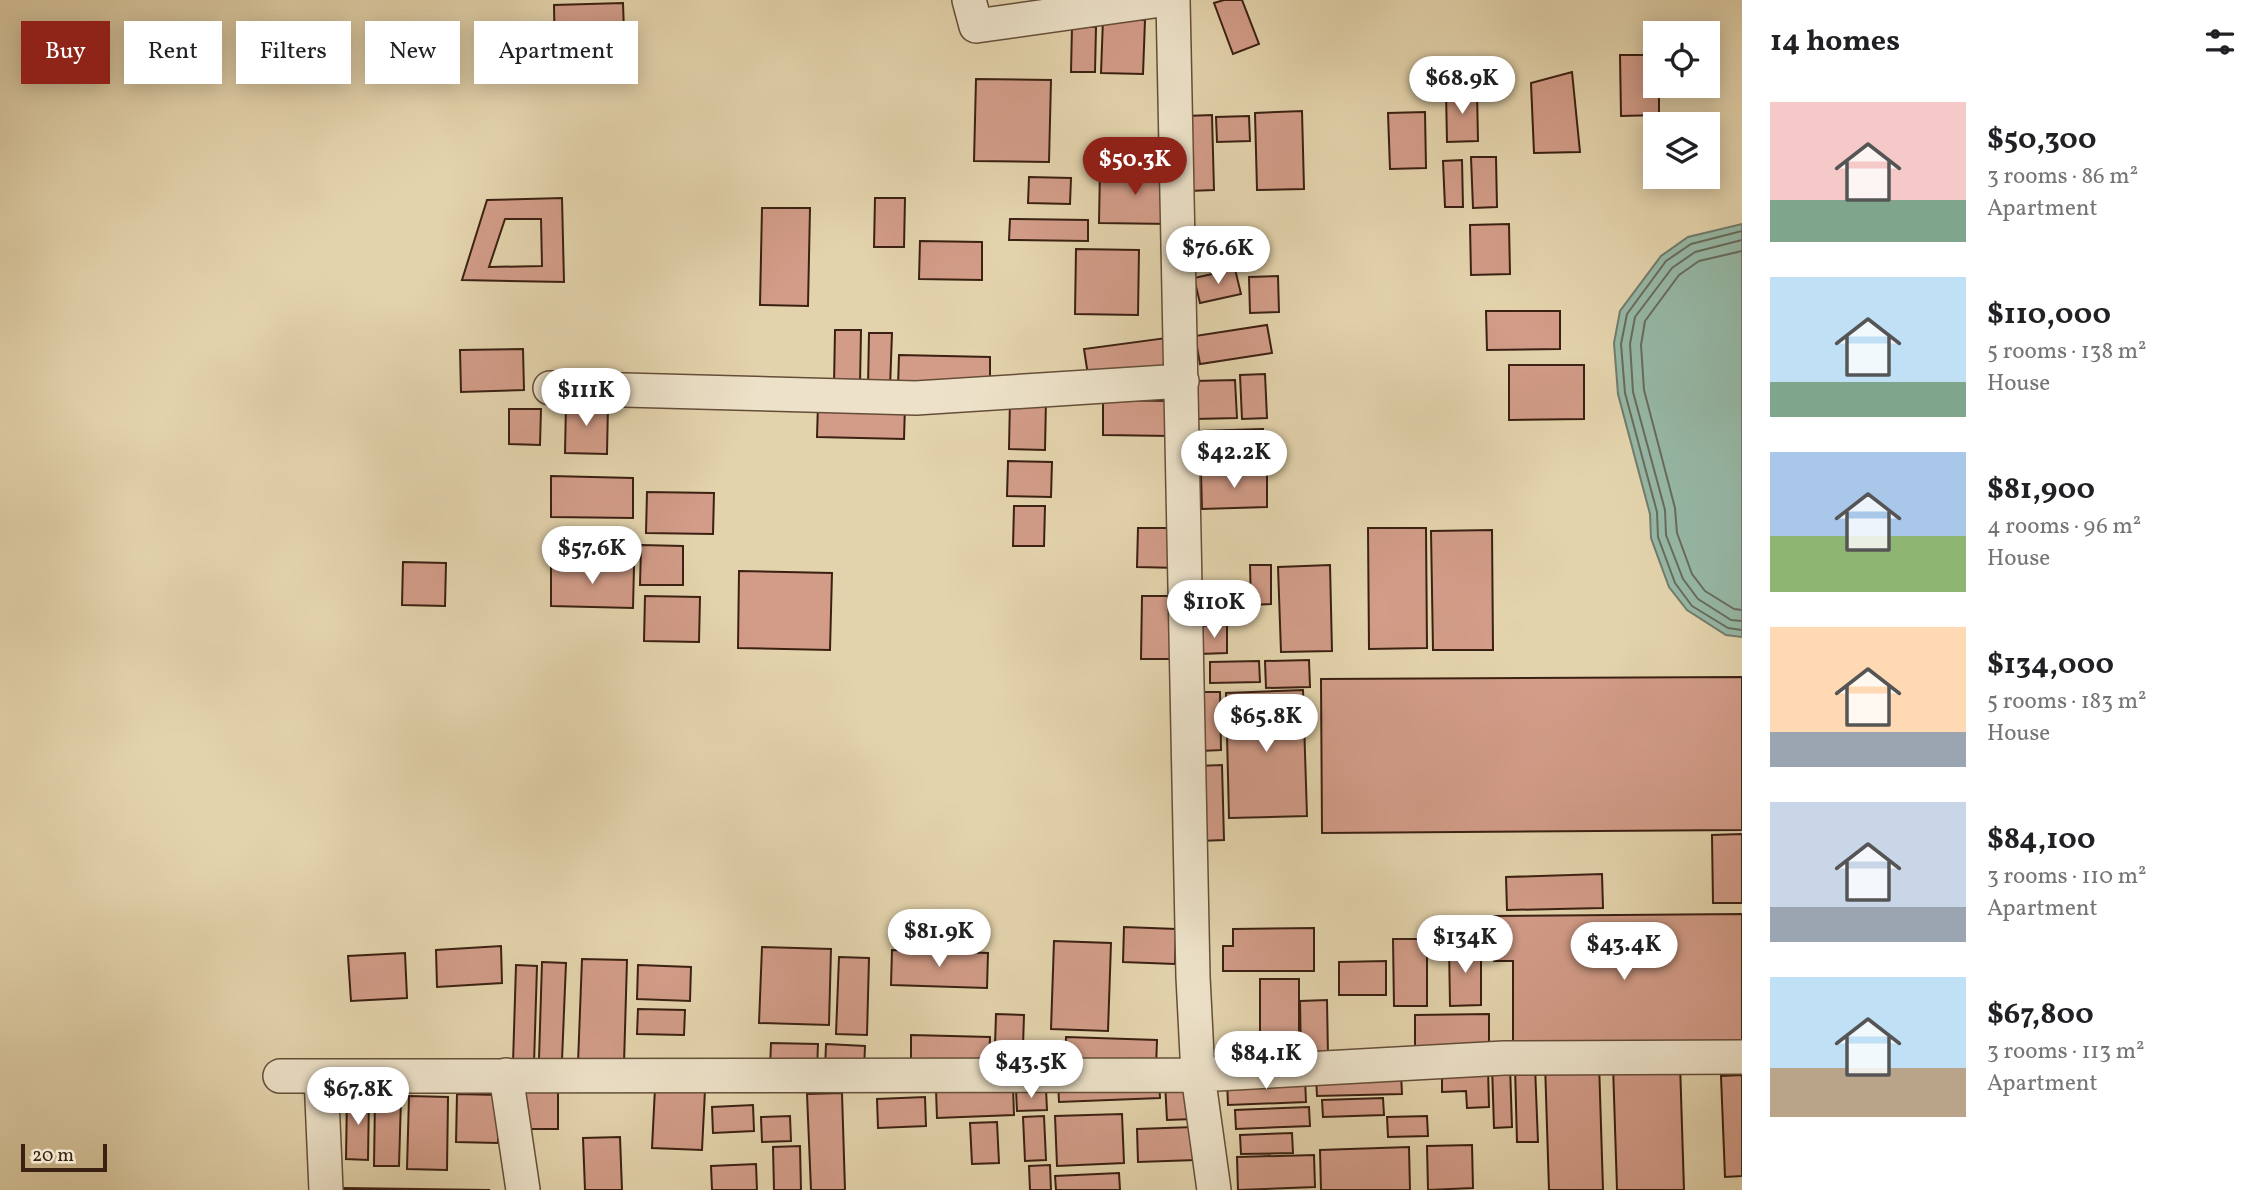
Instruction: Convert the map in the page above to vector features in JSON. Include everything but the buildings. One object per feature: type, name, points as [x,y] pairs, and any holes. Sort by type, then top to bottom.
[{"type":"street","points":[[969,0],[976,26],[1161,0]]},
{"type":"street","points":[[1173,0],[1193,977],[1198,1075],[1214,1190]]},
{"type":"street","points":[[550,388],[916,398],[1182,381]]},
{"type":"street","points":[[280,1076],[1198,1075],[1504,1058],[1742,1057]]},
{"type":"street","points":[[506,1075],[523,1190]]},
{"type":"street","points":[[321,1076],[326,1190]]},
{"type":"water","points":[[1742,224],[1742,637],[1726,635],[1687,610],[1669,587],[1651,538],[1650,514],[1618,394],[1614,343],[1620,311],[1661,256],[1688,237]]}]
